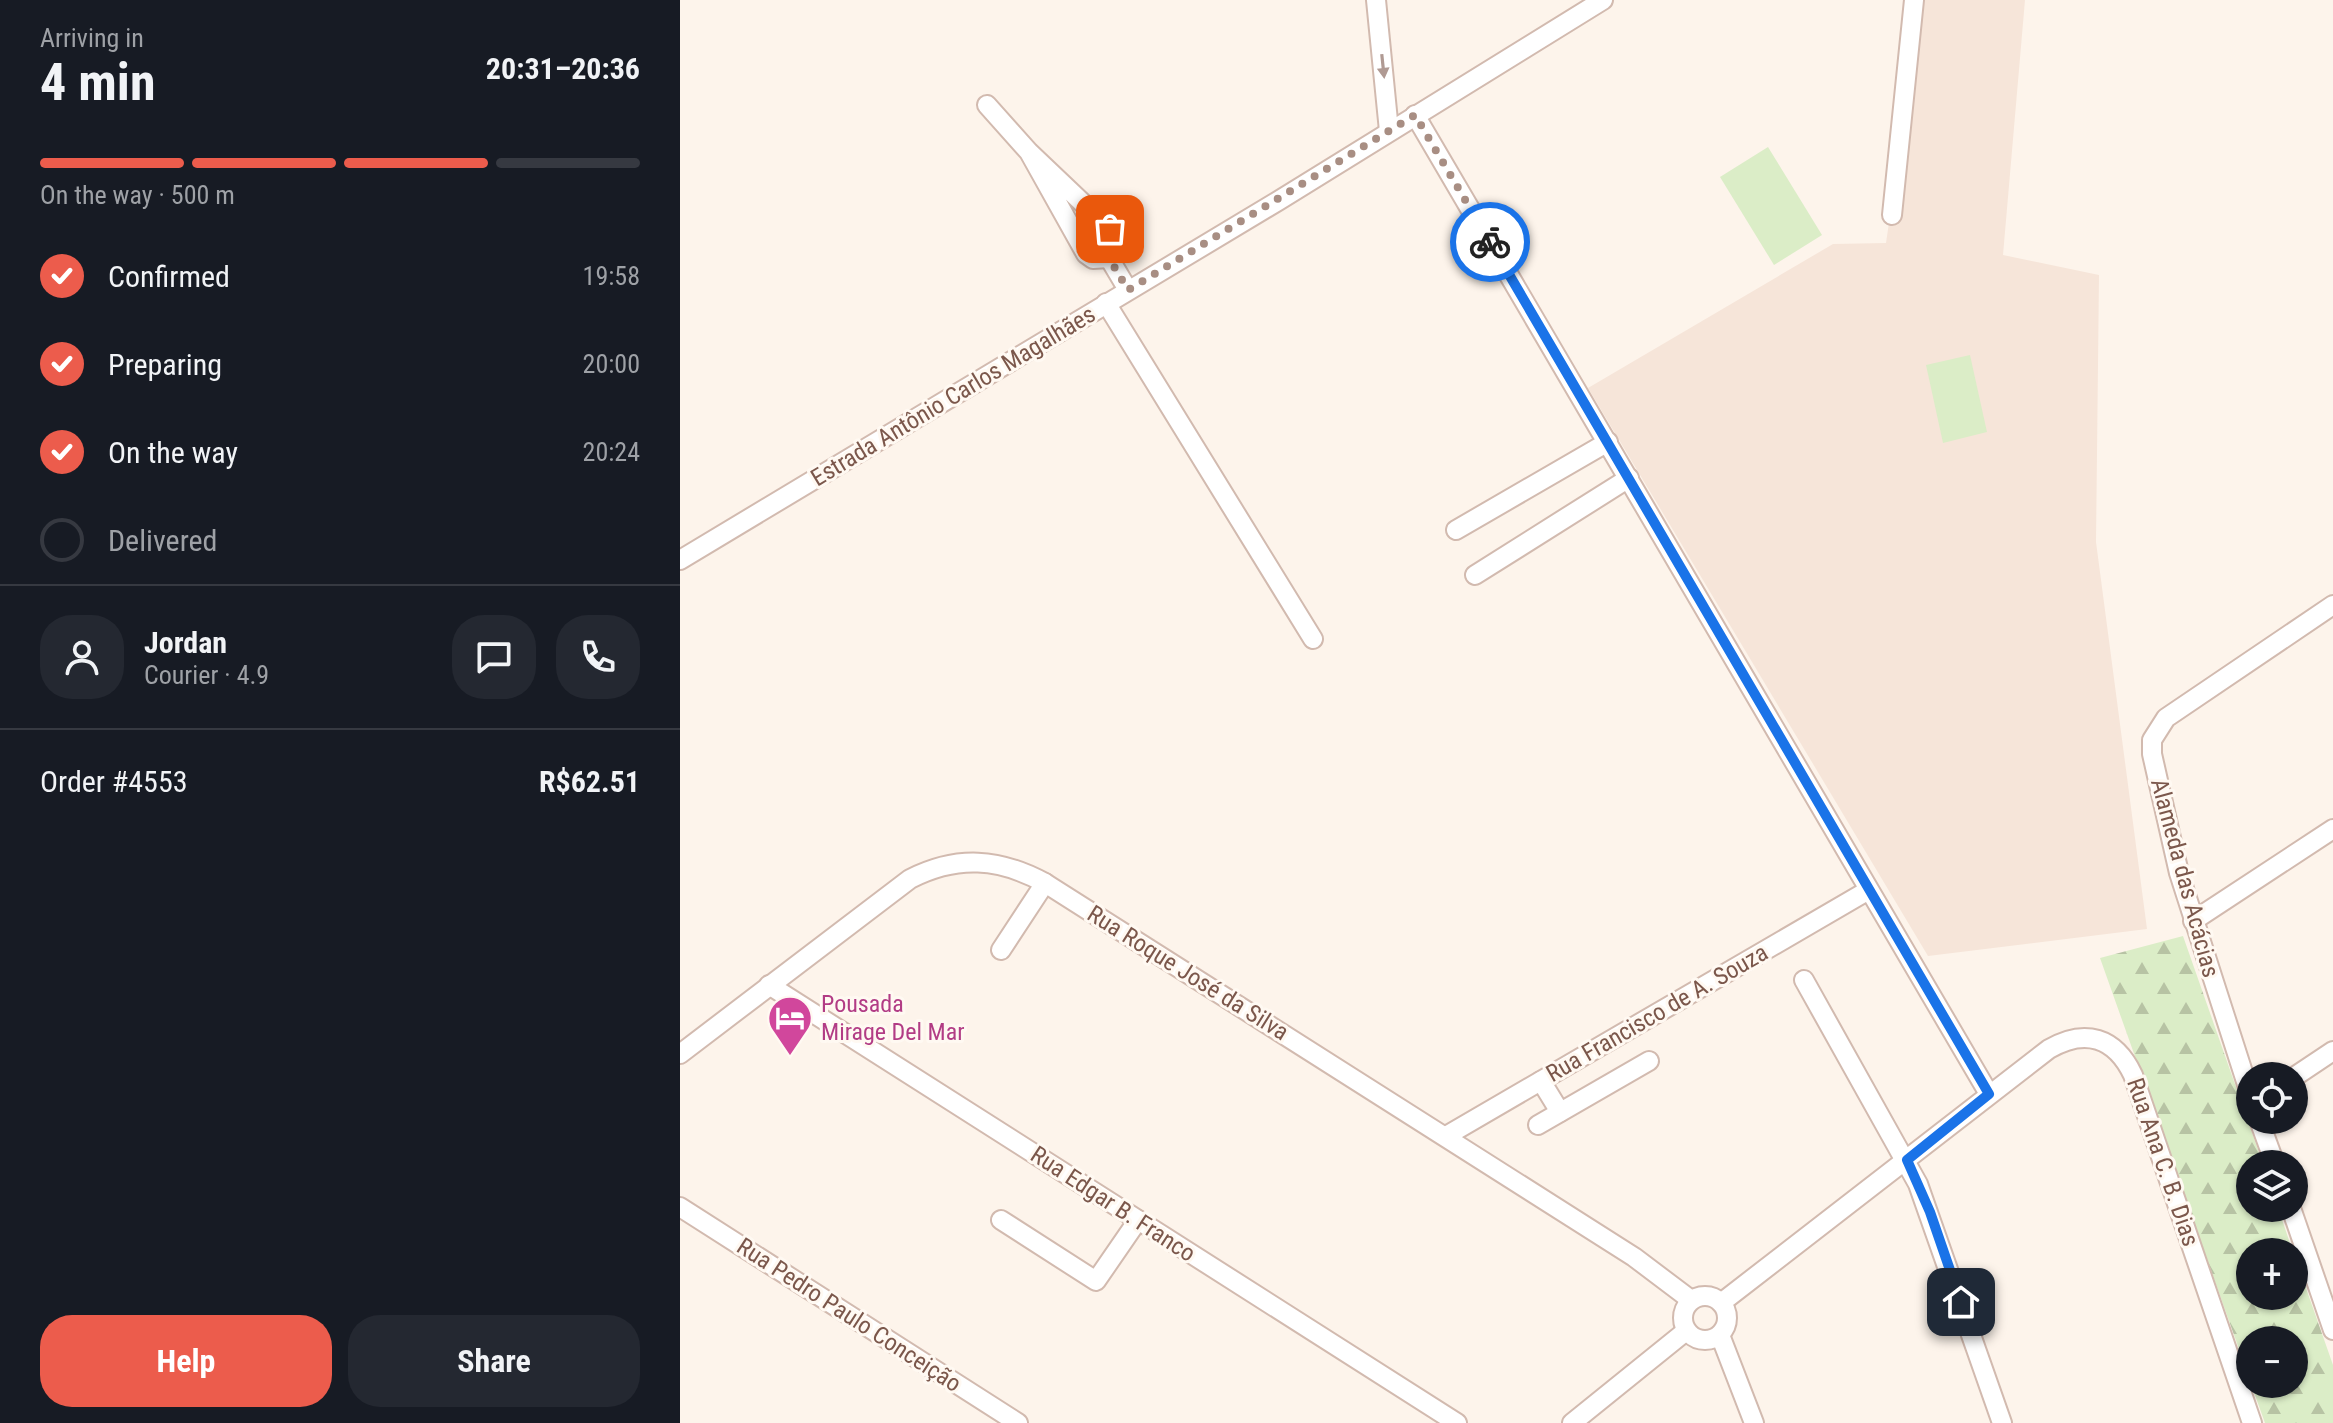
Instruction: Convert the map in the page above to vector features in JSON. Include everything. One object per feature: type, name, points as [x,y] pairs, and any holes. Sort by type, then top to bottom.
[{"type":"street","points":[[1376,0],[1389,131]]},
{"type":"street","name":"Estrada Antônio Carlos Magalhães","points":[[680,560],[1603,0]]},
{"type":"street","points":[[1892,215],[1914,0]]},
{"type":"street","points":[[987,105],[1029,152],[1110,229],[1116,238],[1116,249],[1109,258],[1093,259],[1086,254],[1029,152]]},
{"type":"street","points":[[1415,115],[1867,891],[1989,1094]]},
{"type":"street","points":[[1109,258],[1128,290]]},
{"type":"street","points":[[1106,303],[1313,639]]},
{"type":"street","points":[[1456,530],[1608,442]]},
{"type":"street","points":[[1475,575],[1629,478]]},
{"type":"street","name":"Alameda das Acácias","points":[[2239,1062],[2175,859],[2152,754],[2152,740],[2166,718],[2333,605]]},
{"type":"street","points":[[2193,921],[2333,829]]},
{"type":"street","name":"Rua Roque José da Silva","points":[[680,1054],[879,901],[925,872],[972,861],[996,863],[1045,883],[1634,1257],[1691,1300]]},
{"type":"street","points":[[1001,950],[1045,883]]},
{"type":"street","name":"Rua Francisco de A. Souza","points":[[1446,1136],[1867,891]]},
{"type":"street","points":[[1804,980],[1907,1160],[1930,1212],[2002,1423]]},
{"type":"street","name":"Rua Edgar B. Franco","points":[[769,985],[1457,1423]]},
{"type":"street","name":"Rua Ana C. B. Dias","points":[[1721,1303],[1989,1094],[2065,1039],[2095,1037],[2111,1044],[2125,1057],[2252,1423]]},
{"type":"street","points":[[2308,1068],[2333,1051]]},
{"type":"street","points":[[1538,1125],[1649,1061]]},
{"type":"street","points":[[1541,1081],[1560,1112]]},
{"type":"street","name":"Rua Pedro Paulo Conceição","points":[[680,1207],[1018,1423]]},
{"type":"street","points":[[1001,1220],[1096,1281],[1138,1220]]},
{"type":"street","points":[[2296,1222],[2333,1330]]},
{"type":"street","points":[[2317,1282],[2333,1271]]},
{"type":"street","points":[[1686,1331],[1683,1314],[1691,1300],[1704,1295],[1721,1303],[1727,1316],[1720,1335],[1754,1423]]},
{"type":"street","points":[[1686,1331],[1706,1341],[1720,1335]]},
{"type":"street","points":[[1572,1423],[1686,1331]]},
{"type":"shaded area","points":[[1922,0],[2025,0],[2003,255],[2099,275],[2096,542],[2147,929],[1928,956],[1588,388],[1833,244],[1886,243]]},
{"type":"green space","points":[[1768,147],[1822,235],[1774,265],[1720,177]]},
{"type":"green space","points":[[1970,355],[1987,432],[1943,443],[1926,365]]},
{"type":"green space","points":[[2183,936],[2236,1087],[2236,1134],[2252,1134],[2258,1150],[2236,1150],[2236,1222],[2283,1222],[2288,1238],[2236,1238],[2236,1310],[2308,1310],[2308,1294],[2333,1365],[2333,1423],[2265,1423],[2256,1398],[2308,1398],[2308,1326],[2236,1326],[2236,1341],[2100,958]]},
{"type":"way so far","points":[[1110,229],[1116,238],[1116,249],[1109,258],[1128,290],[1415,115],[1490,242]]},
{"type":"place","name":"Pousada Mirage Del Mar","points":[[790,1057]]},
{"type":"route","points":[[1490,242],[1867,891],[1989,1094],[1907,1160],[1930,1212],[1961,1302]]}]
